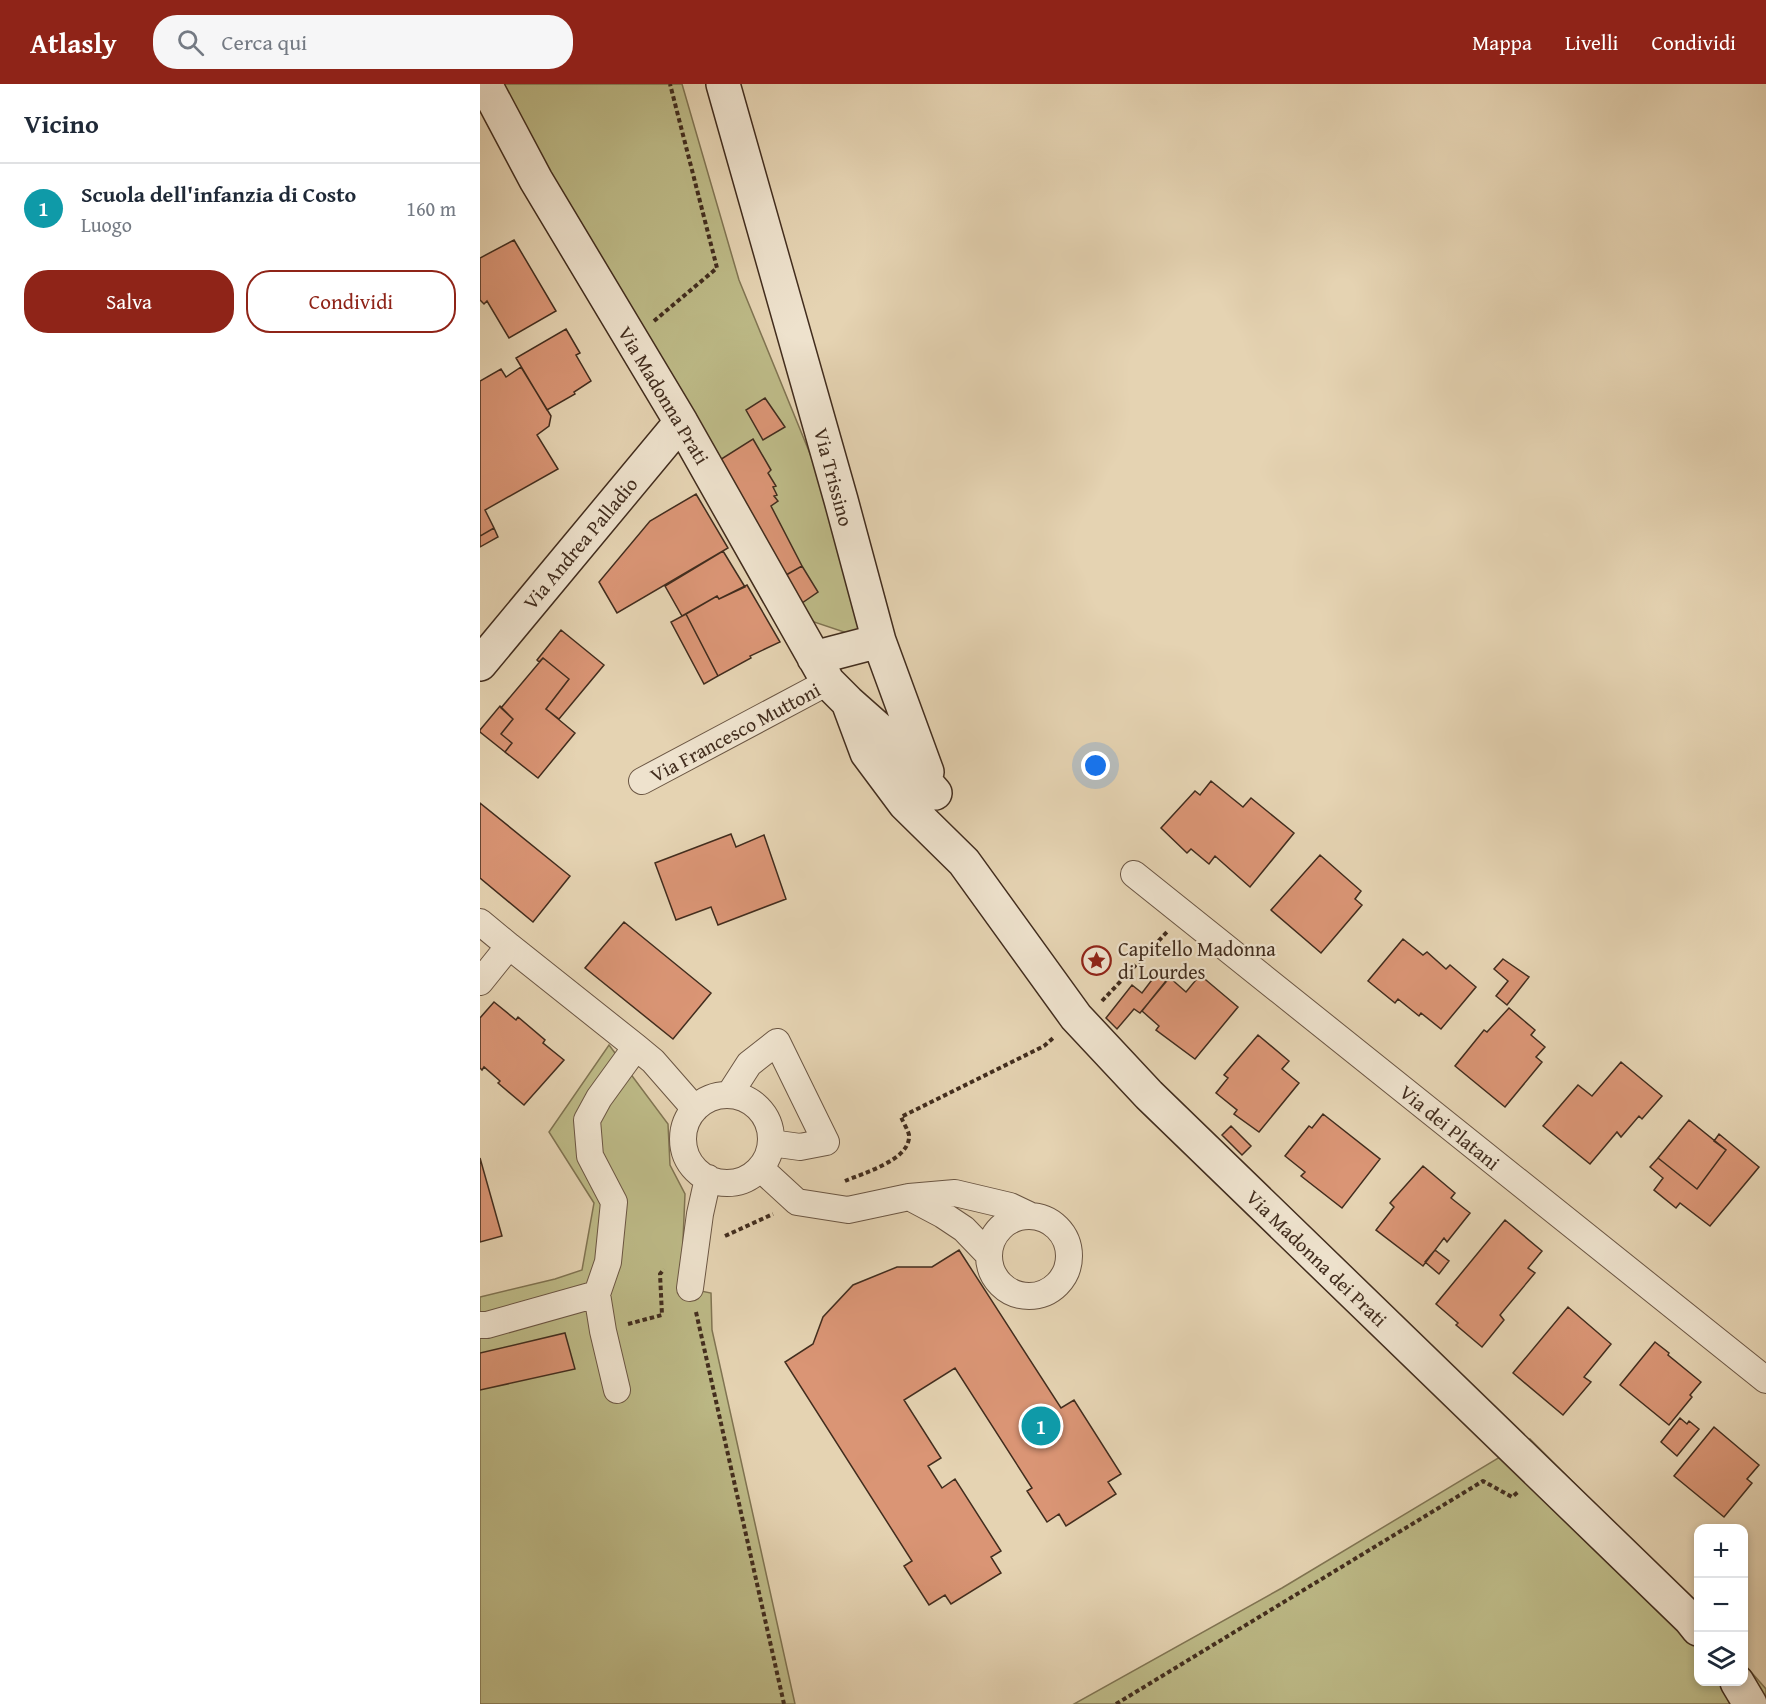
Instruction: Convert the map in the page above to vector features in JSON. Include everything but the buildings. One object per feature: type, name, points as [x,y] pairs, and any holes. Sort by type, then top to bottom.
[{"type":"main road","name":"Via Madonna Prati","points":[[485,84],[536,180],[681,422],[830,681]]},
{"type":"main road","name":"Via Trissino","points":[[723,84],[879,641],[935,793],[964,862]]},
{"type":"main road","name":"Via Andrea Palladio","points":[[480,664],[681,422]]},
{"type":"main road","points":[[830,681],[879,641]]},
{"type":"main road","points":[[830,681],[883,733],[935,793]]},
{"type":"main road","points":[[830,681],[867,753],[892,787],[905,804],[964,862]]},
{"type":"main road","name":"Via Madonna dei Prati","points":[[964,862],[1076,1017],[1149,1095],[1694,1624]]},
{"type":"main road","points":[[1739,1686],[1750,1704]]},
{"type":"street","name":"Via Francesco Muttoni","points":[[642,781],[830,681]]},
{"type":"street","name":"Via dei Platani","points":[[1134,874],[1766,1380]]},
{"type":"street","points":[[480,922],[636,1047],[652,1061],[695,1109]]},
{"type":"street","points":[[480,982],[509,946]]},
{"type":"street","points":[[729,1095],[749,1064],[777,1042],[826,1142],[800,1146],[771,1143]]},
{"type":"street","points":[[617,1390],[597,1294],[608,1263],[614,1202],[590,1156],[587,1119],[598,1098],[636,1047]]},
{"type":"street","points":[[729,1095],[743,1098],[755,1105],[764,1115],[770,1129],[771,1143],[760,1168],[749,1178],[722,1183],[698,1172],[686,1153],[683,1141],[688,1119],[695,1109],[705,1101],[729,1095]]},
{"type":"street","points":[[760,1168],[797,1202],[848,1210],[909,1197],[955,1193],[1010,1206],[1031,1216],[1044,1219],[1063,1234],[1070,1257],[1068,1270],[1052,1290],[1028,1297],[1016,1295],[1004,1288],[990,1268],[989,1255],[991,1242],[998,1231],[1008,1222],[1031,1216]]},
{"type":"street","points":[[690,1288],[700,1214],[708,1178]]},
{"type":"street","points":[[909,1197],[964,1229],[989,1255]]},
{"type":"street","points":[[480,1325],[597,1294]]},
{"type":"path","points":[[632,341],[717,268],[670,84]]},
{"type":"path","points":[[797,1202],[896,1159],[906,1147],[909,1135],[901,1117],[1044,1046],[1076,1017],[1102,1001],[1184,914]]},
{"type":"path","points":[[690,1288],[783,1704]]},
{"type":"path","points":[[1116,1704],[1483,1481],[1512,1497],[1539,1473]]},
{"type":"shaded area","points":[[499,84],[682,84],[739,280],[889,647],[802,618]]},
{"type":"shaded area","points":[[609,1045],[668,1124],[670,1165],[685,1194],[681,1287],[711,1293],[712,1330],[795,1704],[480,1704],[480,1297],[582,1270],[594,1203],[549,1132]]},
{"type":"shaded area","points":[[1530,1439],[1603,1512],[1694,1611],[1694,1686],[1748,1686],[1748,1669],[1766,1689],[1766,1704],[1074,1704],[1282,1588]]},
{"type":"place","name":"Capitello Madonna di Lourdes","points":[[1097,960]]},
{"type":"place","name":"Scuola dell'infanzia di Costo","points":[[1041,1426]]}]
